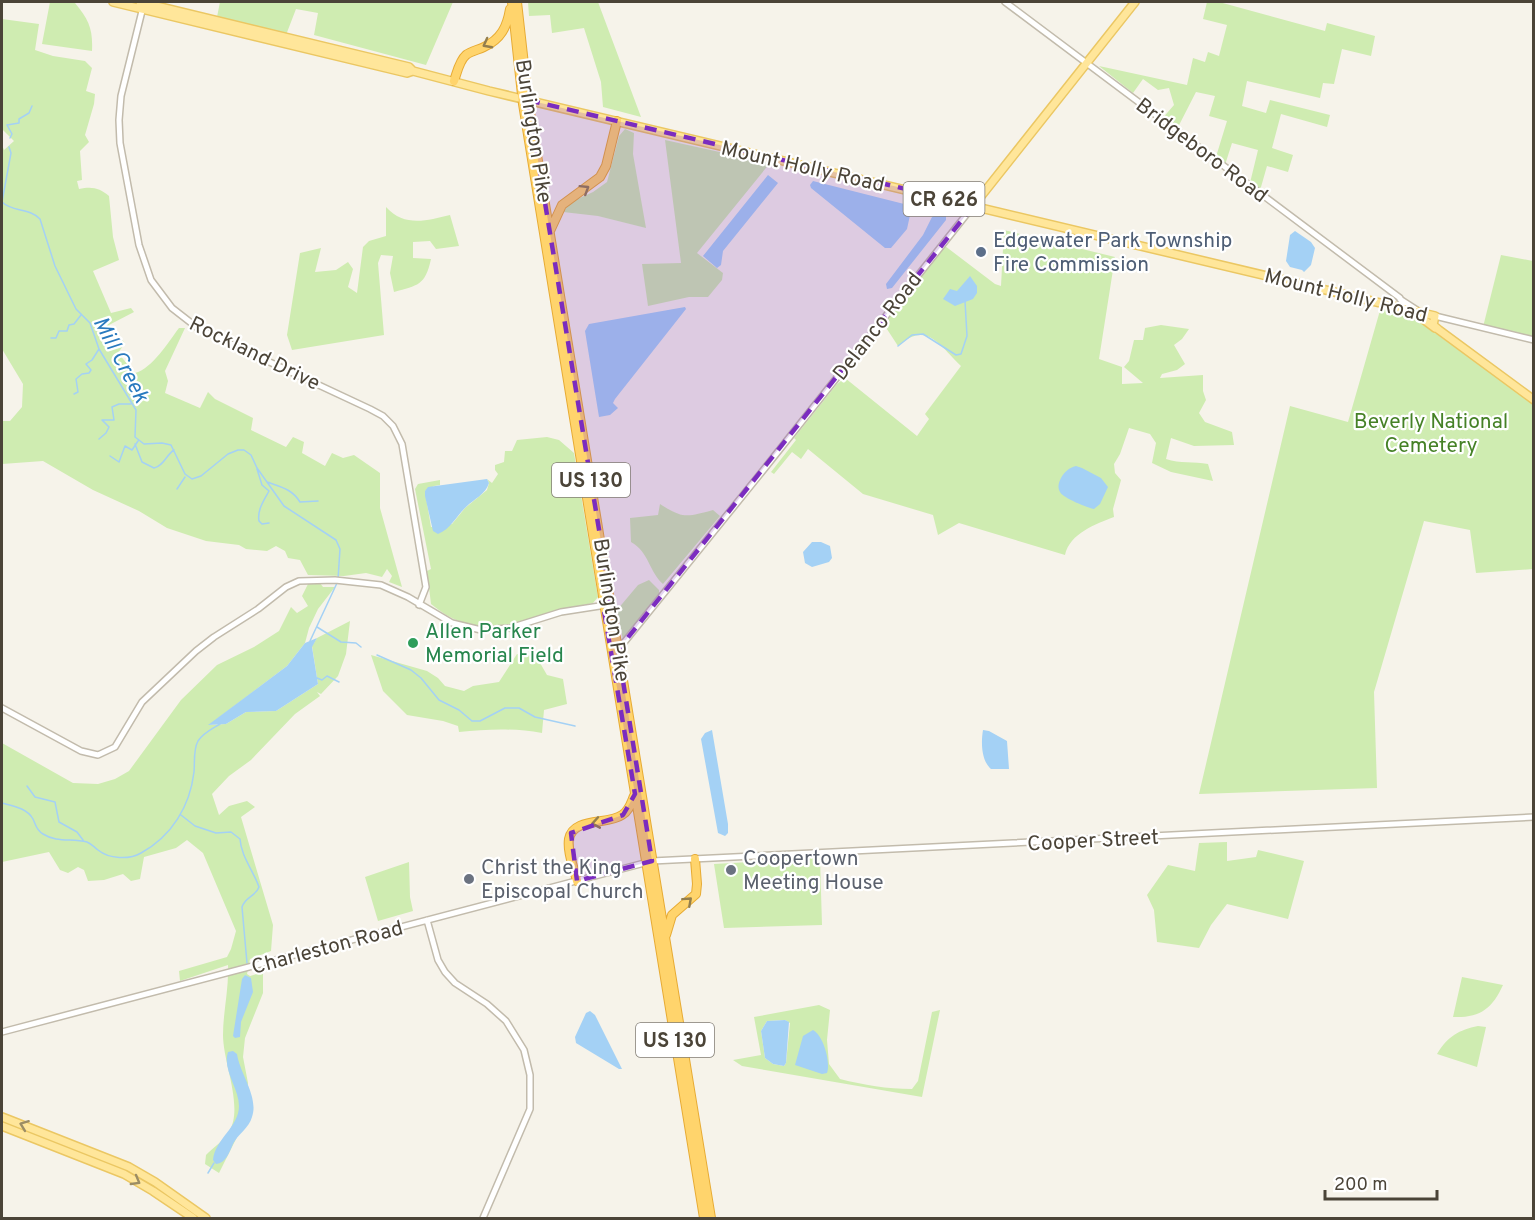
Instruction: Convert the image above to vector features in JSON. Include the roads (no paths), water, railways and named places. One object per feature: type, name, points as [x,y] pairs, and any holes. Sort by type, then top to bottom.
[{"type":"highway","points":[[454,81],[461,60],[465,56],[486,46],[501,35],[507,24],[512,2]]},
{"type":"highway","name":"Burlington Pike","points":[[512,2],[525,99],[607,604],[618,650],[704,1218]]},
{"type":"highway","name":"Burlington Pike","points":[[518,2],[525,99],[550,232],[635,794],[665,939],[711,1218]]},
{"type":"highway","points":[[550,232],[562,205],[600,177],[608,160],[617,121]]},
{"type":"highway","points":[[577,881],[569,842],[571,833],[578,826],[611,820],[623,815],[635,794]]},
{"type":"highway","points":[[665,939],[672,915],[696,894],[695,859]]},
{"type":"main road","name":"CR 626","points":[[113,2],[143,4],[393,63],[409,67],[413,71],[525,99]]},
{"type":"main road","name":"Delanco Road","points":[[974,205],[1135,2]]},
{"type":"main road","name":"Mount Holly Road","points":[[525,99],[1435,316]]},
{"type":"main road","points":[[1410,310],[1533,400]]},
{"type":"main road","points":[[1435,316],[1433,325],[1439,330]]},
{"type":"main road","points":[[2,1117],[129,1167],[155,1182],[206,1218]]},
{"type":"main road","points":[[2,1126],[124,1174],[193,1218]]},
{"type":"street","name":"Bridgeboro Road","points":[[1005,2],[1421,313]]},
{"type":"street","name":"Rockland Drive","points":[[143,4],[121,96],[118,120],[120,143],[139,245],[151,280],[171,307],[194,326],[370,408],[393,426],[404,451],[426,587],[419,604]]},
{"type":"street","name":"Delanco Road","points":[[618,650],[974,205]]},
{"type":"street","points":[[1400,298],[1402,308]]},
{"type":"street","name":"Mount Holly Road","points":[[1435,316],[1533,339]]},
{"type":"street","points":[[2,708],[86,753],[92,755],[104,753],[119,743],[142,702],[201,646],[293,584],[306,580],[343,580],[381,585],[452,623],[473,629],[518,627],[561,612],[607,604]]},
{"type":"street","name":"Cooper Street","points":[[649,861],[1533,818]]},
{"type":"street","name":"Charleston Road","points":[[2,1032],[649,861]]},
{"type":"street","points":[[427,920],[438,960],[445,972],[455,983],[487,1004],[506,1021],[524,1050],[530,1075],[530,1108],[483,1218]]},
{"type":"water","points":[[768,175],[778,183],[723,251],[721,265],[717,268],[703,256]]},
{"type":"water","points":[[813,181],[912,206],[907,229],[891,248],[885,248],[811,188]]},
{"type":"water","points":[[941,212],[946,214],[946,220],[892,288],[887,289],[886,284],[923,235],[932,217]]},
{"type":"water","points":[[1295,231],[1311,242],[1315,248],[1311,265],[1304,272],[1290,267],[1286,261],[1290,235]]},
{"type":"water","points":[[970,276],[977,286],[977,293],[973,299],[955,306],[943,299],[950,289],[957,291]]},
{"type":"water","points":[[685,307],[686,309],[615,399],[613,403],[618,408],[610,415],[599,417],[585,331],[589,324]]},
{"type":"water","points":[[1076,466],[1101,478],[1108,487],[1100,504],[1094,509],[1070,500],[1059,490],[1059,483],[1067,470]]},
{"type":"water","points":[[487,479],[489,483],[485,490],[462,511],[450,526],[438,534],[433,531],[425,496],[428,487]]},
{"type":"water","points":[[812,542],[821,542],[830,546],[832,558],[829,562],[812,567],[805,563],[803,552]]},
{"type":"water","points":[[317,638],[312,647],[318,684],[276,711],[246,712],[226,724],[208,725],[287,666],[305,643]]},
{"type":"water","points":[[712,730],[728,824],[728,833],[725,836],[718,833],[701,739],[705,733]]},
{"type":"water","points":[[983,730],[1007,741],[1009,769],[991,769],[985,761],[982,751]]},
{"type":"water","points":[[245,975],[251,978],[253,992],[241,1022],[240,1037],[235,1038],[233,1036],[242,979]]},
{"type":"water","points":[[590,1011],[595,1015],[622,1069],[576,1043],[575,1037],[586,1013]]},
{"type":"water","points":[[785,1020],[789,1022],[784,1066],[773,1064],[765,1058],[761,1031],[767,1021]]},
{"type":"water","points":[[813,1030],[820,1037],[825,1049],[828,1062],[827,1073],[822,1074],[795,1065],[803,1036]]},
{"type":"water","points":[[233,1051],[237,1054],[251,1094],[252,1117],[235,1140],[227,1157],[216,1164],[213,1160],[218,1146],[238,1113],[238,1099],[227,1066],[228,1052]]},
{"type":"waterway","points":[[10,138],[12,134],[7,125],[19,123],[19,119],[29,113],[32,106]]},
{"type":"waterway","name":"Mill Creek","points":[[9,147],[11,153],[2,202],[31,213],[40,219],[55,266],[76,309],[90,323],[99,349],[136,410],[135,437],[144,444],[171,445],[185,474],[192,479],[201,476],[228,454],[244,450],[251,455],[257,468],[284,506],[336,540],[340,549],[338,579]]},
{"type":"waterway","points":[[898,346],[912,335],[923,334],[956,355],[961,354],[967,336],[965,301]]},
{"type":"waterway","points":[[51,338],[56,338],[59,331],[67,331],[69,325],[74,324],[81,315]]},
{"type":"waterway","points":[[74,394],[78,392],[76,379],[82,374],[89,373],[91,370],[86,364],[92,360],[99,349]]},
{"type":"waterway","points":[[99,439],[109,427],[102,420],[114,420],[112,407],[119,404],[131,404]]},
{"type":"waterway","points":[[110,456],[119,462],[125,446],[132,450],[138,441]]},
{"type":"waterway","points":[[135,444],[142,462],[154,468],[174,450]]},
{"type":"waterway","points":[[257,469],[262,485],[269,491],[260,509],[259,521],[262,524],[269,523]]},
{"type":"waterway","points":[[177,489],[185,477]]},
{"type":"waterway","points":[[267,482],[290,491],[300,502],[318,501]]},
{"type":"waterway","name":"Mill Creek","points":[[310,641],[337,583]]},
{"type":"waterway","points":[[317,627],[341,642],[356,643],[361,647]]},
{"type":"waterway","points":[[377,655],[411,670],[421,678],[439,700],[459,710],[472,721],[480,721],[505,708],[519,708],[535,717],[575,726]]},
{"type":"waterway","points":[[317,678],[322,680],[327,676],[339,682]]},
{"type":"waterway","name":"Mill Creek","points":[[2,803],[27,812],[39,831],[48,837],[87,842],[113,857],[125,858],[136,855],[162,838],[178,819],[192,785],[196,745],[202,736],[220,724]]},
{"type":"waterway","points":[[27,786],[35,797],[55,802],[59,822],[77,832],[83,840]]},
{"type":"waterway","points":[[181,815],[195,826],[216,833],[231,832],[240,839],[245,857],[259,887],[242,907],[247,963]]},
{"type":"waterway","points":[[208,1173],[214,1163]]},
{"type":"place","name":"Edgewater Park Township Fire Commission","points":[[981,252]]},
{"type":"place","name":"Allen Parker Memorial Field","points":[[413,643]]},
{"type":"place","name":"Coopertown Meeting House","points":[[731,870]]},
{"type":"place","name":"Christ the King Episcopal Church","points":[[469,879]]},
{"type":"park label","name":"Beverly National Cemetery","points":[[1431,433]]}]
